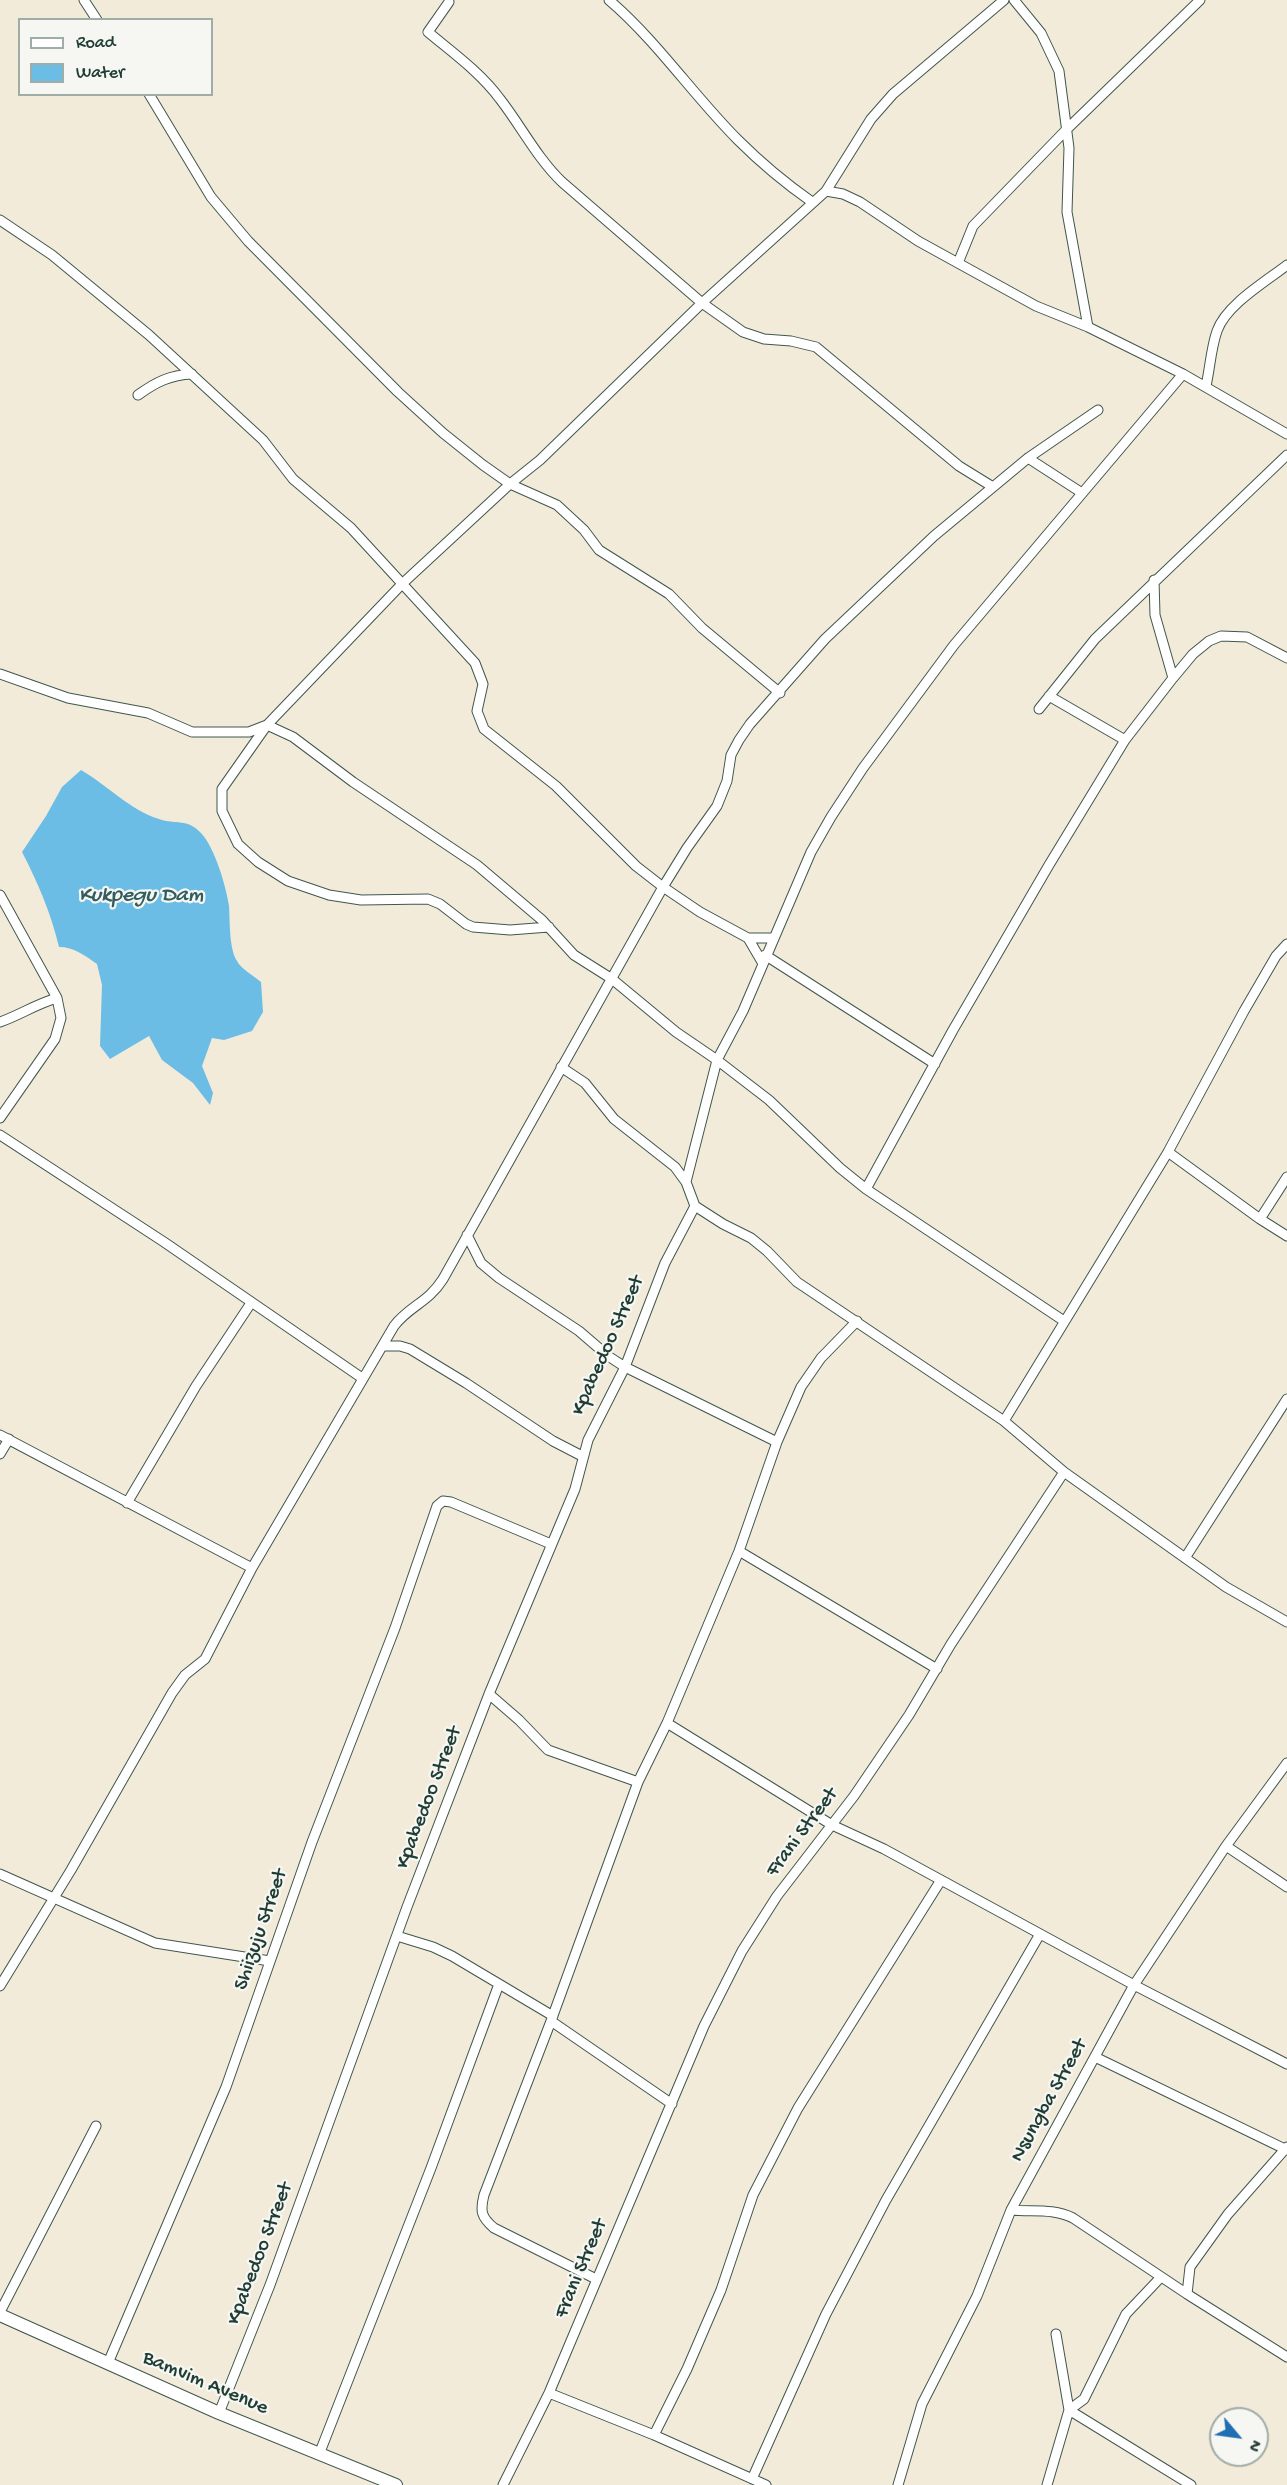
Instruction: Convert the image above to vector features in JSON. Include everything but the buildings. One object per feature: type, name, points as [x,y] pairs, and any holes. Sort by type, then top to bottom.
[{"type":"street","points":[[84,0],[96,18]]},
{"type":"street","points":[[609,0],[632,20],[736,139],[773,173],[812,202]]},
{"type":"street","points":[[549,927],[510,930],[474,927],[466,924],[440,904],[428,899],[361,900],[329,895],[288,880],[258,862],[238,844],[222,811],[222,789],[267,725],[402,584],[510,484],[540,460],[702,303],[812,202],[826,192],[871,119],[893,94],[1004,0]]},
{"type":"street","points":[[1014,0],[1041,33],[1059,71],[1067,129],[1069,176],[1067,212],[1088,327]]},
{"type":"street","points":[[958,263],[973,226],[1067,129],[1200,0]]},
{"type":"street","points":[[449,2],[428,32],[459,56],[489,86],[544,162],[562,182],[702,303],[743,332],[764,339],[791,341],[816,347],[959,466],[993,487]]},
{"type":"street","points":[[150,96],[211,197],[248,241],[398,392],[443,433],[510,484],[557,506],[584,531],[600,550],[669,594],[702,628],[780,693]]},
{"type":"street","points":[[826,192],[843,194],[860,202],[918,241],[1036,306],[1088,327],[1183,374],[1287,434]]},
{"type":"street","points":[[0,220],[52,255],[149,335],[263,440],[293,479],[351,528],[476,663],[483,684],[477,716],[484,729],[556,786],[636,866],[663,887],[700,912],[748,938],[764,959],[935,1064]]},
{"type":"street","points":[[1206,386],[1214,341],[1220,323],[1233,307],[1287,265]]},
{"type":"street","points":[[138,395],[161,380],[176,375],[192,374]]},
{"type":"street","points":[[687,1182],[717,1060],[743,1011],[811,852],[831,817],[863,768],[954,645],[1183,374]]},
{"type":"street","points":[[0,1986],[172,1693],[185,1676],[205,1659],[252,1568],[382,1346],[400,1319],[423,1303],[437,1289],[663,887],[724,792],[731,755],[750,724],[855,608],[1028,458],[1098,410]]},
{"type":"street","points":[[1039,709],[1095,639],[1287,454]]},
{"type":"street","points":[[1028,458],[1082,492]]},
{"type":"street","points":[[1154,580],[1155,615],[1173,678]]},
{"type":"street","points":[[866,1189],[1043,876],[1125,740],[1173,678],[1193,654],[1209,641],[1221,636],[1246,637],[1287,658]]},
{"type":"street","points":[[0,674],[68,698],[148,713],[192,732],[249,732],[267,725],[293,737],[353,782],[477,865],[549,927],[574,955],[612,979],[676,1032],[769,1100],[840,1168],[866,1189],[1064,1321]]},
{"type":"street","points":[[1049,696],[1125,740]]},
{"type":"street","points":[[0,895],[57,998],[61,1018],[55,1039],[0,1118]]},
{"type":"street","points":[[748,938],[774,938]]},
{"type":"street","points":[[1004,1421],[1168,1152],[1244,1011],[1276,956],[1287,944]]},
{"type":"street","points":[[0,1022],[22,1014],[37,1004],[57,998]]},
{"type":"street","points":[[561,1066],[585,1083],[606,1111],[664,1157],[687,1182],[695,1206],[750,1238],[767,1251],[796,1282],[1004,1421],[1064,1472],[1226,1587],[1287,1622]]},
{"type":"street","points":[[0,1135],[118,1211],[362,1378]]},
{"type":"street","points":[[1168,1152],[1287,1236]]},
{"type":"street","points":[[1260,1219],[1287,1177]]},
{"type":"street","name":"Kpabedoo Street","points":[[219,2413],[270,2285],[397,1936],[489,1694],[575,1490],[588,1440],[625,1367],[665,1263],[695,1206]]},
{"type":"street","points":[[467,1235],[474,1253],[490,1271],[579,1331],[608,1356],[625,1367],[777,1442]]},
{"type":"street","points":[[127,1503],[195,1386],[251,1303]]},
{"type":"street","points":[[596,2279],[494,2228],[483,2219],[480,2210],[484,2195],[552,2018],[638,1782],[667,1723],[739,1551],[777,1442],[801,1387],[821,1358],[857,1321]]},
{"type":"street","points":[[382,1346],[400,1346],[410,1349],[553,1441],[582,1456]]},
{"type":"street","points":[[1185,1558],[1287,1399]]},
{"type":"street","points":[[0,1454],[5,1437],[252,1568]]},
{"type":"street","name":"Frani Street","points":[[503,2485],[549,2393],[704,2026],[742,1951],[777,1896],[832,1825],[909,1715],[1064,1472]]},
{"type":"street","name":"Shiizuju Street","points":[[108,2363],[226,2088],[312,1842],[395,1628],[439,1504],[443,1501],[451,1502],[551,1544]]},
{"type":"street","points":[[739,1551],[938,1669]]},
{"type":"street","points":[[489,1694],[519,1719],[548,1750],[638,1782]]},
{"type":"street","points":[[667,1723],[832,1825],[884,1849],[1134,1985],[1287,2064]]},
{"type":"street","name":"Nsungba Street","points":[[898,2485],[922,2404],[978,2296],[1011,2210],[1134,1985],[1226,1846],[1287,1763]]},
{"type":"street","points":[[1226,1846],[1287,1887]]},
{"type":"street","points":[[0,1874],[154,1943],[270,1961]]},
{"type":"street","points":[[654,2435],[687,2369],[721,2290],[753,2195],[798,2108],[941,1880]]},
{"type":"street","points":[[752,2479],[826,2314],[886,2200],[1040,1934]]},
{"type":"street","points":[[397,1936],[442,1951],[499,1984],[552,2018],[672,2104]]},
{"type":"street","points":[[320,2452],[431,2168],[499,1984]]},
{"type":"street","points":[[1095,2057],[1286,2149],[1228,2214],[1190,2267],[1187,2294]]},
{"type":"street","points":[[0,2314],[96,2126]]},
{"type":"street","points":[[1011,2210],[1062,2213],[1287,2357]]},
{"type":"street","points":[[1069,2410],[1084,2399],[1126,2314],[1161,2277]]},
{"type":"street","name":"Bamvim Avenue","points":[[0,2314],[219,2413],[320,2452],[396,2485]]},
{"type":"street","points":[[1047,2485],[1069,2410],[1056,2334]]},
{"type":"street","points":[[549,2393],[654,2435],[766,2485]]},
{"type":"street","points":[[1069,2410],[1191,2485]]},
{"type":"water","name":"Kukpegu Dam","points":[[81,770],[138,810],[165,821],[191,825],[196,828],[215,857],[228,898],[234,956],[241,967],[261,982],[263,1012],[252,1031],[224,1040],[212,1038],[202,1066],[213,1093],[210,1105],[193,1083],[162,1060],[149,1036],[110,1059],[100,1046],[102,985],[97,964],[74,950],[59,947],[44,898],[22,852],[62,787]]}]
